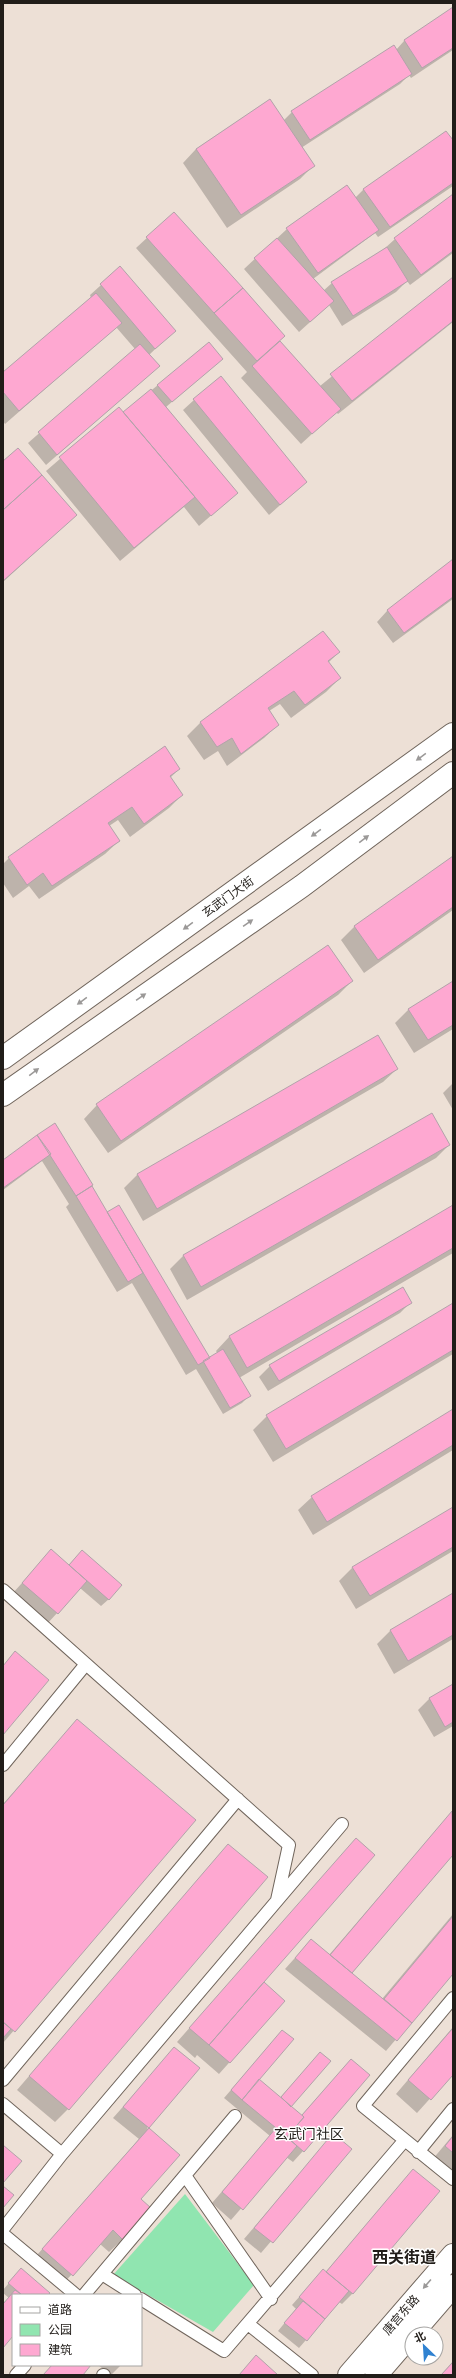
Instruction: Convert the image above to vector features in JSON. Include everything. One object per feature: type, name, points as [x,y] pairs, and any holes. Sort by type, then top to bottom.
[{"type":"main road","name":"玄武门大街","points":[[3,1058],[453,734]]},
{"type":"main road","points":[[3,1095],[302,886],[453,773]]},
{"type":"main road","name":"唐宫东路","points":[[349,2375],[453,2255]]},
{"type":"main road","name":"唐宫东路","points":[[376,2375],[453,2286]]},
{"type":"lane","points":[[3,1590],[289,1845],[277,1901]]},
{"type":"lane","points":[[3,1765],[86,1664]]},
{"type":"lane","points":[[3,2080],[238,1799]]},
{"type":"lane","points":[[3,2229],[62,2154],[342,1824]]},
{"type":"lane","points":[[453,1998],[363,2106],[453,2179]]},
{"type":"lane","points":[[3,2104],[62,2154]]},
{"type":"lane","points":[[418,2152],[453,2109]]},
{"type":"lane","points":[[85,2294],[236,2116]]},
{"type":"lane","points":[[142,2300],[224,2351],[271,2298],[404,2140]]},
{"type":"lane","points":[[186,2176],[271,2298]]},
{"type":"lane","points":[[3,2234],[75,2294]]},
{"type":"lane","points":[[102,2274],[132,2294]]},
{"type":"lane","points":[[248,2324],[312,2375]]},
{"type":"lane","points":[[16,2375],[24,2366]]},
{"type":"green space","points":[[185,2194],[254,2285],[213,2332],[113,2275]]},
{"type":"building","points":[[453,7],[453,48],[422,68],[404,40]]},
{"type":"building","points":[[394,45],[412,74],[310,140],[291,111]]},
{"type":"building","points":[[270,99],[315,166],[241,215],[196,149]]},
{"type":"building","points":[[446,131],[453,140],[453,183],[390,227],[363,189]]},
{"type":"building","points":[[347,185],[379,230],[318,273],[286,228]]},
{"type":"building","points":[[453,194],[453,251],[421,275],[394,238]]},
{"type":"building","points":[[174,212],[243,288],[214,313],[146,237]]},
{"type":"building","points":[[277,238],[334,301],[310,322],[254,258]]},
{"type":"building","points":[[387,247],[408,281],[353,316],[331,282]]},
{"type":"building","points":[[120,266],[176,331],[155,349],[100,284]]},
{"type":"building","points":[[453,277],[453,321],[352,401],[330,374]]},
{"type":"building","points":[[243,288],[285,336],[257,361],[214,313]]},
{"type":"building","points":[[96,293],[122,323],[19,411],[3,392],[3,372]]},
{"type":"building","points":[[280,341],[341,409],[312,434],[252,366]]},
{"type":"building","points":[[209,342],[223,359],[172,402],[157,385]]},
{"type":"building","points":[[140,344],[160,366],[57,455],[38,432]]},
{"type":"building","points":[[221,376],[307,482],[280,505],[193,399]]},
{"type":"building","points":[[151,389],[238,493],[211,516],[123,412]]},
{"type":"building","points":[[119,407],[195,497],[134,548],[59,457]]},
{"type":"building","points":[[18,448],[42,475],[3,510],[3,461]]},
{"type":"building","points":[[42,475],[77,515],[3,581],[3,510]]},
{"type":"building","points":[[453,559],[453,597],[404,633],[387,610]]},
{"type":"building","points":[[323,631],[340,652],[328,661],[341,678],[305,705],[294,691],[268,708],[279,725],[241,754],[232,738],[217,747],[200,722]]},
{"type":"building","points":[[165,746],[180,769],[170,776],[183,795],[144,824],[132,807],[108,823],[120,841],[52,886],[43,873],[27,885],[8,857]]},
{"type":"building","points":[[453,856],[453,907],[378,960],[354,926]]},
{"type":"building","points":[[328,945],[353,981],[121,1141],[96,1104]]},
{"type":"building","points":[[453,981],[453,1025],[428,1040],[408,1009]]},
{"type":"building","points":[[378,1035],[398,1069],[157,1209],[137,1174]]},
{"type":"building","points":[[432,1113],[450,1145],[201,1287],[183,1255]]},
{"type":"building","points":[[55,1123],[93,1185],[76,1196],[37,1135]]},
{"type":"building","points":[[37,1135],[51,1154],[3,1188],[3,1160]]},
{"type":"building","points":[[92,1186],[143,1273],[128,1282],[76,1196]]},
{"type":"building","points":[[119,1205],[210,1358],[198,1365],[107,1212]]},
{"type":"building","points":[[453,1205],[453,1248],[247,1368],[229,1336]]},
{"type":"building","points":[[403,1287],[412,1303],[279,1381],[269,1365]]},
{"type":"building","points":[[453,1303],[453,1350],[286,1449],[266,1415]]},
{"type":"building","points":[[223,1349],[251,1396],[230,1408],[203,1361]]},
{"type":"building","points":[[453,1409],[453,1445],[327,1522],[311,1496]]},
{"type":"building","points":[[453,1507],[453,1547],[370,1596],[352,1567]]},
{"type":"building","points":[[51,1549],[87,1581],[58,1614],[22,1583]]},
{"type":"building","points":[[82,1550],[122,1585],[109,1600],[69,1565]]},
{"type":"building","points":[[453,1593],[453,1635],[408,1661],[390,1630]]},
{"type":"building","points":[[15,1651],[49,1680],[3,1735],[3,1666]]},
{"type":"building","points":[[453,1684],[453,1722],[445,1727],[429,1698]]},
{"type":"building","points":[[77,1719],[196,1820],[15,2032],[3,2022],[3,1805]]},
{"type":"building","points":[[452,1811],[453,1855],[352,1973],[330,1955]]},
{"type":"building","points":[[356,1838],[375,1855],[209,2045],[189,2028]]},
{"type":"building","points":[[228,1844],[268,1877],[69,2110],[29,2076]]},
{"type":"building","points":[[453,1916],[453,1974],[412,2023],[384,1999]]},
{"type":"building","points":[[311,1939],[412,2023],[397,2041],[295,1958]]},
{"type":"building","points":[[264,1982],[285,2001],[230,2063],[209,2045]]},
{"type":"building","points":[[3,2022],[11,2029],[3,2038]]},
{"type":"building","points":[[453,2028],[453,2075],[431,2100],[408,2080]]},
{"type":"building","points":[[282,2030],[294,2039],[242,2100],[231,2090]]},
{"type":"building","points":[[174,2047],[200,2068],[149,2128],[123,2107]]},
{"type":"building","points":[[320,2052],[331,2061],[291,2107],[281,2097]]},
{"type":"building","points":[[351,2059],[370,2075],[304,2152],[287,2137],[304,2117],[302,2115]]},
{"type":"building","points":[[259,2079],[304,2117],[287,2137],[242,2100]]},
{"type":"building","points":[[149,2128],[180,2155],[141,2199],[151,2208],[123,2240],[113,2230],[73,2276],[42,2249]]},
{"type":"building","points":[[276,2128],[297,2146],[243,2210],[222,2192]]},
{"type":"building","points":[[333,2133],[352,2149],[273,2243],[254,2228]]},
{"type":"building","points":[[453,2136],[453,2153],[445,2146]]},
{"type":"building","points":[[3,2145],[22,2161],[3,2183]]},
{"type":"building","points":[[413,2169],[440,2191],[353,2294],[326,2272]]},
{"type":"building","points":[[3,2186],[14,2195],[3,2208]]},
{"type":"building","points":[[21,2268],[50,2293],[21,2294],[8,2283]]},
{"type":"building","points":[[323,2269],[349,2291],[325,2319],[299,2297]]},
{"type":"building","points":[[15,2290],[21,2294],[12,2294],[12,2337],[3,2348],[3,2304]]},
{"type":"building","points":[[303,2301],[325,2319],[307,2341],[284,2323]]},
{"type":"building","points":[[256,2355],[278,2375],[239,2375]]},
{"type":"building","points":[[453,2362],[453,2375],[441,2375]]},
{"type":"building","points":[[51,2366],[90,2366],[83,2375],[43,2375]]},
{"type":"district","name":"玄武门社区","points":[[309,2134]]},
{"type":"district","name":"西关街道","points":[[404,2257]]}]
